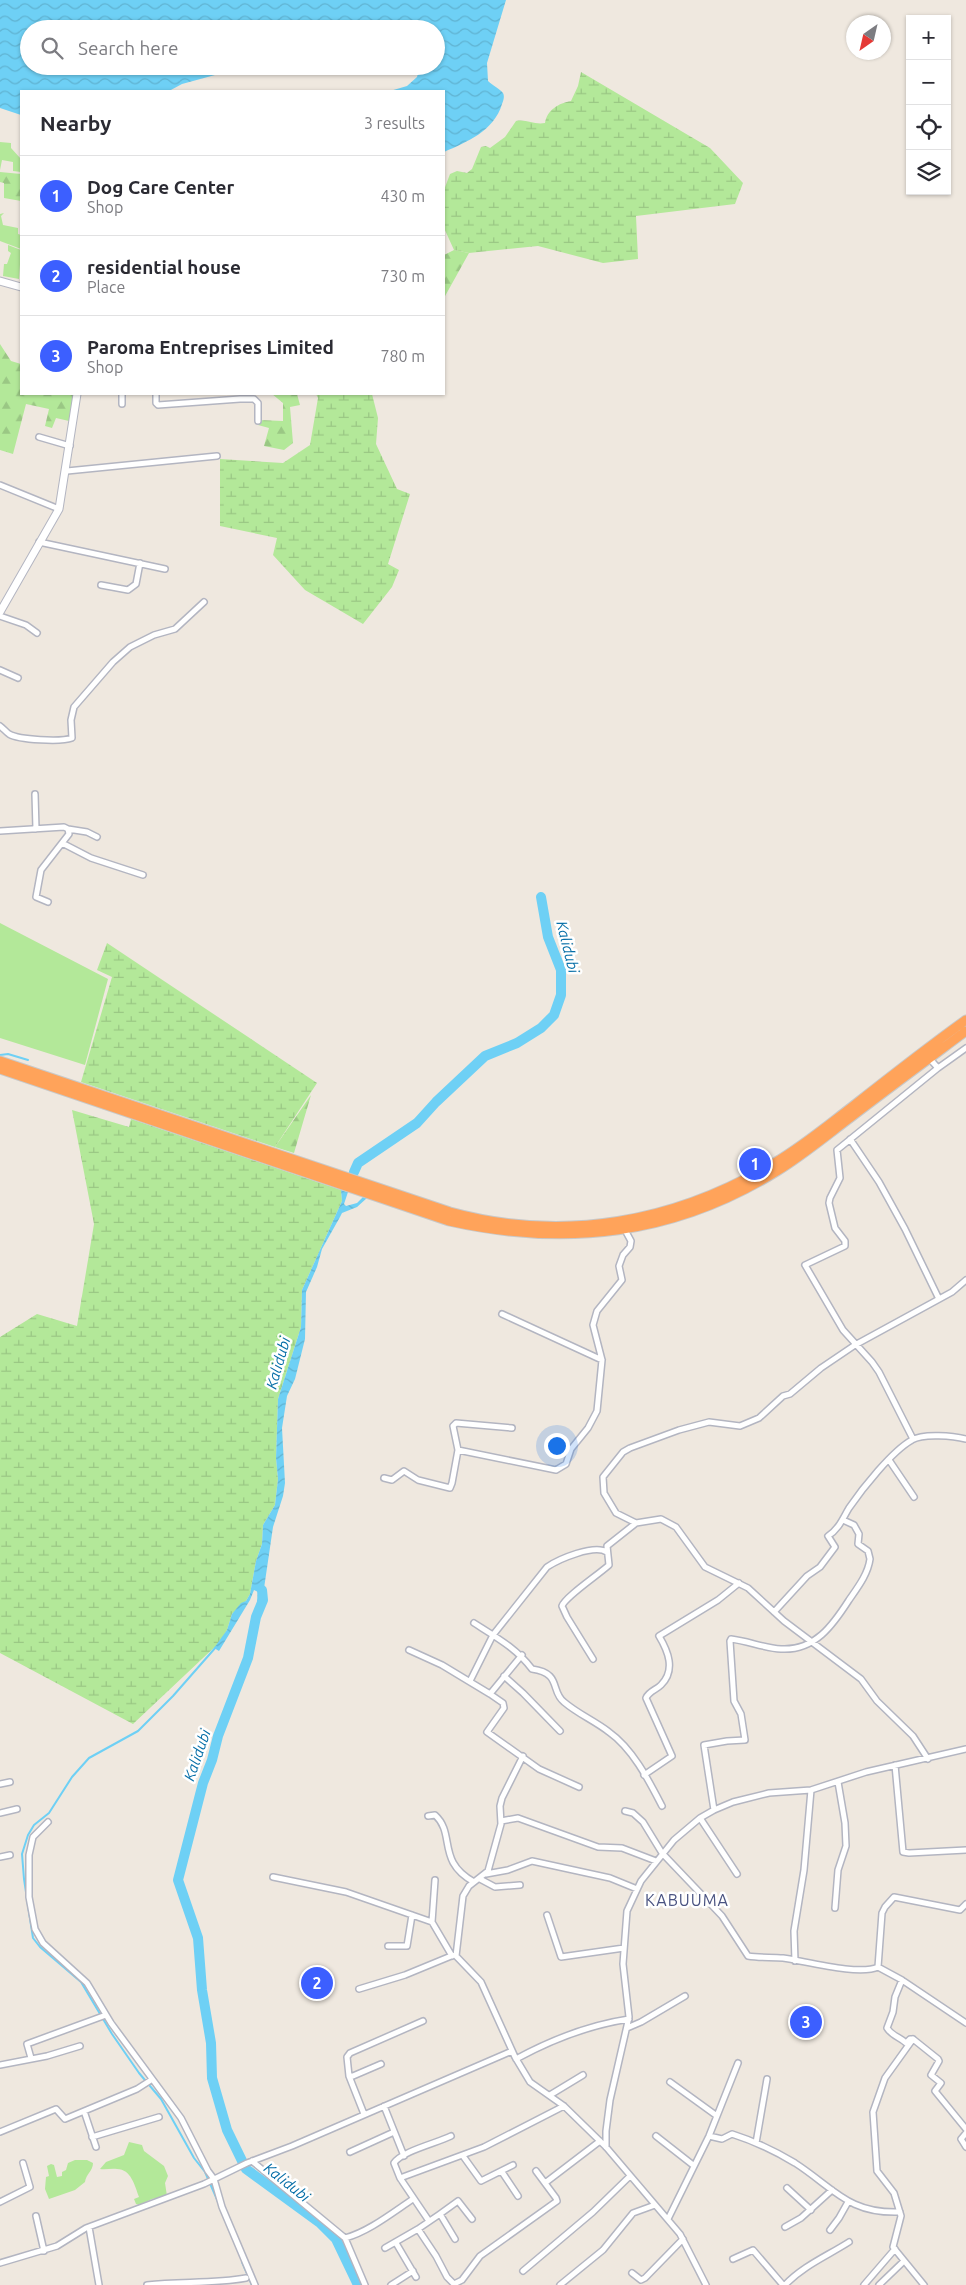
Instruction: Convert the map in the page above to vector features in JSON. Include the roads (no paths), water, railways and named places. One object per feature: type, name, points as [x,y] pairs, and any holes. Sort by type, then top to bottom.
[{"type":"highway","points":[[450,1217],[528,1226],[585,1227],[645,1217],[694,1203],[740,1182],[800,1146],[966,1020]]},
{"type":"highway","points":[[0,1069],[133,1110],[450,1217],[524,1234],[571,1235],[625,1230],[652,1225],[699,1211],[760,1181],[805,1152],[966,1031]]},
{"type":"highway","points":[[0,1061],[133,1110]]},
{"type":"street","points":[[0,281],[20,287]]},
{"type":"street","points":[[0,612],[59,510],[77,395]]},
{"type":"street","points":[[122,395],[122,404]]},
{"type":"street","points":[[156,395],[156,403],[158,405],[240,398],[254,399],[258,403],[258,421]]},
{"type":"street","points":[[39,437],[70,446]]},
{"type":"street","points":[[66,471],[217,456]]},
{"type":"street","points":[[0,485],[59,510]]},
{"type":"street","points":[[39,542],[165,569]]},
{"type":"street","points":[[101,585],[128,590],[136,584],[140,563]]},
{"type":"street","points":[[0,726],[9,734],[27,737],[64,741],[72,738],[71,720],[74,707],[113,662],[130,647],[154,635],[175,629],[204,602]]},
{"type":"street","points":[[0,616],[26,625],[37,633]]},
{"type":"street","points":[[0,670],[18,678]]},
{"type":"street","points":[[35,794],[36,829]]},
{"type":"street","points":[[0,831],[64,827],[87,832],[97,837]]},
{"type":"street","points":[[48,902],[36,897],[38,876],[69,834],[68,829]]},
{"type":"street","points":[[62,844],[91,858],[143,875]]},
{"type":"street","points":[[913,1438],[879,1372],[866,1354],[855,1345],[844,1330],[805,1265],[845,1246],[845,1242],[835,1228],[829,1203],[840,1178],[837,1150],[938,1068],[966,1048]]},
{"type":"street","points":[[929,1058],[938,1068]]},
{"type":"street","points":[[850,1139],[879,1182],[905,1229],[939,1299]]},
{"type":"street","points":[[458,1450],[556,1470],[566,1464],[572,1449],[588,1428],[597,1411],[602,1360],[593,1325],[597,1311],[622,1280],[619,1266],[630,1247],[631,1241],[625,1230]]},
{"type":"street","points":[[636,1523],[616,1513],[604,1492],[603,1477],[623,1452],[679,1430],[709,1422],[740,1426],[759,1418],[783,1396],[790,1394],[821,1368],[855,1345],[952,1292],[966,1280]]},
{"type":"street","points":[[502,1314],[602,1360]]},
{"type":"street","points":[[384,1478],[392,1480],[404,1471],[425,1482],[450,1488],[458,1450],[454,1430],[456,1423],[512,1428]]},
{"type":"street","points":[[774,1612],[807,1576],[824,1563],[835,1547],[828,1536],[843,1520],[849,1508],[889,1460],[913,1438],[938,1436],[966,1439]]},
{"type":"street","points":[[889,1460],[914,1497]]},
{"type":"street","points":[[592,1659],[562,1606],[567,1597],[590,1582],[608,1565],[610,1562],[607,1546],[636,1523],[661,1519],[676,1527],[705,1567],[739,1583],[756,1594],[774,1612],[866,1685],[877,1701],[913,1736],[928,1759]]},
{"type":"street","points":[[714,1810],[704,1746],[727,1741],[744,1740],[741,1714],[734,1701],[732,1639],[782,1649],[814,1642],[833,1624],[863,1579],[870,1564],[870,1555],[858,1544],[858,1534],[854,1525],[843,1520]]},
{"type":"street","points":[[470,1681],[493,1635],[547,1567],[557,1560],[596,1549],[607,1552]]},
{"type":"street","points":[[644,1775],[672,1756],[646,1698],[648,1694],[663,1684],[670,1665],[667,1649],[659,1636],[718,1600],[739,1583]]},
{"type":"street","points":[[474,1623],[522,1655],[532,1669],[542,1670],[553,1680],[564,1702],[619,1741],[644,1775],[662,1806]]},
{"type":"street","points":[[409,1650],[470,1681],[503,1703],[504,1708],[487,1729],[487,1732],[539,1769],[579,1786]]},
{"type":"street","points":[[490,1694],[522,1655]]},
{"type":"street","points":[[504,1676],[560,1731]]},
{"type":"street","points":[[606,2147],[610,2100],[629,2019],[623,1964],[627,1911],[637,1888],[662,1853],[700,1818],[714,1810],[756,1796],[811,1790],[866,1772],[966,1749]]},
{"type":"street","points":[[483,1877],[490,1865],[501,1821],[500,1806],[502,1798],[523,1756]]},
{"type":"street","points":[[894,1765],[904,1852],[909,1854],[966,1850]]},
{"type":"street","points":[[0,1784],[10,1782]]},
{"type":"street","points":[[835,1908],[838,1870],[846,1846],[845,1823],[838,1782]]},
{"type":"street","points":[[795,1961],[794,1931],[804,1870],[811,1790]]},
{"type":"street","points":[[0,1813],[17,1809]]},
{"type":"street","points":[[625,1811],[643,1822],[662,1853],[722,1916],[745,1955],[848,1968],[868,1969],[878,1967],[902,1980],[966,2023]]},
{"type":"street","points":[[428,1816],[434,1816],[439,1819],[444,1829],[451,1860],[461,1874],[474,1882]]},
{"type":"street","points":[[501,1821],[518,1818],[598,1847],[622,1848],[656,1861]]},
{"type":"street","points":[[700,1818],[738,1874]]},
{"type":"street","points":[[48,1822],[33,1837],[29,1855],[30,1897],[36,1929],[43,1943],[87,1983],[103,2016],[148,2082],[180,2118],[213,2180],[222,2207],[255,2285]]},
{"type":"street","points":[[0,1857],[10,1856]]},
{"type":"street","points":[[454,1955],[463,1896],[474,1882],[483,1877],[532,1861],[610,1878],[637,1888]]},
{"type":"street","points":[[273,1877],[346,1892],[432,1922],[454,1955],[481,1982],[512,2051],[530,2082],[564,2106],[606,2147],[668,2220],[682,2240],[706,2285]]},
{"type":"street","points":[[483,1877],[495,1887],[520,1885]]},
{"type":"street","points":[[432,1922],[435,1880]]},
{"type":"street","points":[[878,1967],[882,1913],[884,1907],[894,1897],[960,1910],[966,1904]]},
{"type":"street","points":[[388,1946],[407,1946],[412,1915]]},
{"type":"street","points":[[547,1915],[561,1957],[624,1948]]},
{"type":"street","points":[[359,1989],[454,1955]]},
{"type":"street","points":[[902,1980],[895,1997],[892,2015],[887,2028],[891,2034],[903,2038],[906,2043],[910,2039],[914,2039]]},
{"type":"street","points":[[627,2028],[641,2022],[685,1996]]},
{"type":"street","points":[[31,2058],[27,2044],[103,2016]]},
{"type":"street","points":[[516,2059],[540,2046],[568,2035],[604,2023],[629,2019]]},
{"type":"street","points":[[364,2114],[349,2076],[347,2061],[350,2053],[423,2021]]},
{"type":"street","points":[[914,2039],[938,2059],[931,2075],[941,2083],[935,2091],[966,2129]]},
{"type":"street","points":[[914,2039],[885,2078],[873,2112],[877,2171],[894,2193],[900,2212],[900,2220],[893,2243],[895,2249],[924,2285]]},
{"type":"street","points":[[0,2065],[47,2056],[80,2046]]},
{"type":"street","points":[[0,2263],[57,2246],[89,2227],[204,2184],[240,2166],[292,2146],[512,2051]]},
{"type":"street","points":[[668,2220],[693,2165],[709,2136],[738,2062]]},
{"type":"street","points":[[349,2076],[381,2064]]},
{"type":"street","points":[[550,2095],[582,2075]]},
{"type":"street","points":[[756,2143],[767,2079]]},
{"type":"street","points":[[0,2132],[56,2109],[63,2119],[148,2082]]},
{"type":"street","points":[[670,2082],[717,2116]]},
{"type":"street","points":[[384,2106],[404,2156]]},
{"type":"street","points":[[400,2178],[484,2148],[564,2106]]},
{"type":"street","points":[[84,2110],[96,2147]]},
{"type":"street","points":[[92,2137],[159,2117]]},
{"type":"street","points":[[350,2152],[394,2132]]},
{"type":"street","points":[[966,2133],[961,2139],[966,2147]]},
{"type":"street","points":[[709,2136],[722,2139],[732,2134],[756,2143],[796,2164],[848,2202],[871,2210],[900,2212]]},
{"type":"street","points":[[429,2221],[400,2178],[394,2163],[404,2156],[451,2136]]},
{"type":"street","points":[[656,2136],[693,2165]]},
{"type":"street","points":[[545,2184],[600,2141]]},
{"type":"street","points":[[463,2156],[481,2181],[513,2165]]},
{"type":"street","points":[[250,2162],[345,2238],[365,2285]]},
{"type":"street","points":[[0,2202],[30,2187],[23,2164]]},
{"type":"street","points":[[418,2229],[449,2280],[456,2284],[462,2280],[480,2256],[543,2211],[556,2204],[557,2201],[536,2171]]},
{"type":"street","points":[[502,2172],[518,2196]]},
{"type":"street","points":[[523,2271],[593,2212],[630,2176]]},
{"type":"street","points":[[787,2188],[811,2210]]},
{"type":"street","points":[[785,2227],[811,2210],[832,2190]]},
{"type":"street","points":[[345,2238],[358,2234],[363,2229],[374,2225],[413,2199]]},
{"type":"street","points":[[385,2248],[418,2229],[458,2201],[472,2219]]},
{"type":"street","points":[[830,2230],[840,2218],[848,2202]]},
{"type":"street","points":[[560,2285],[603,2250],[633,2213],[655,2205]]},
{"type":"street","points":[[440,2214],[455,2238]]},
{"type":"street","points":[[36,2216],[44,2251]]},
{"type":"street","points":[[89,2227],[99,2285]]},
{"type":"street","points":[[632,2273],[641,2280],[645,2278],[682,2240]]},
{"type":"street","points":[[733,2259],[753,2250],[784,2285],[806,2267],[849,2242]]},
{"type":"street","points":[[396,2243],[416,2277]]},
{"type":"street","points":[[864,2285],[895,2249]]},
{"type":"street","points":[[879,2285],[904,2261]]},
{"type":"street","points":[[392,2285],[413,2271]]},
{"type":"street","points":[[147,2285],[176,2282],[225,2282],[246,2278]]},
{"type":"water","points":[[0,0],[506,0],[487,63],[488,81],[503,93],[504,99],[498,113],[486,128],[470,140],[445,152],[445,90],[393,90],[407,86],[418,75],[445,75],[445,20],[20,20],[20,75],[215,75],[182,84],[171,90],[20,90],[20,115],[0,108]]},
{"type":"water","points":[[341,1190],[348,1192],[344,1204],[346,1206],[357,1203],[363,1197],[367,1198],[357,1207],[342,1213],[322,1249],[317,1267],[306,1292],[305,1339],[295,1379],[287,1396],[282,1428],[285,1483],[273,1527],[262,1602],[257,1601],[258,1592],[254,1590],[250,1600],[219,1651],[214,1648],[227,1630],[232,1614],[241,1603],[246,1601],[250,1594],[256,1561],[262,1544],[263,1525],[275,1505],[278,1479],[276,1458],[278,1399],[301,1327],[302,1290],[342,1201]]},
{"type":"waterway","name":"Kalidubi","points":[[354,1172],[358,1163],[417,1123],[436,1102],[485,1056],[517,1043],[541,1028],[554,1015],[561,995],[561,970],[548,937],[541,897]]},
{"type":"waterway","points":[[0,1055],[8,1054],[28,1060]]},
{"type":"waterway","name":"Kalidubi","points":[[262,1590],[263,1600],[256,1617],[248,1658],[218,1736],[212,1760],[203,1783],[178,1880],[198,1938],[202,1990],[211,2043],[212,2078],[227,2130],[246,2169],[320,2223],[336,2239],[358,2285]]},
{"type":"waterway","points":[[216,1647],[173,1696],[138,1731],[89,1758],[72,1777],[49,1813],[34,1825],[28,1835],[22,1854],[33,1938],[40,1947],[81,1982],[112,2034],[139,2073],[161,2099],[194,2158],[205,2172],[219,2204]]},
{"type":"waterway","points":[[242,2262],[252,2285]]},
{"type":"place","name":"Dog Care Center","points":[[755,1164]]},
{"type":"place","name":"residential house","points":[[317,1983]]},
{"type":"place","name":"Paroma Entreprises Limited","points":[[806,2022]]},
{"type":"district","name":"KABUUMA","points":[[687,1900]]}]
